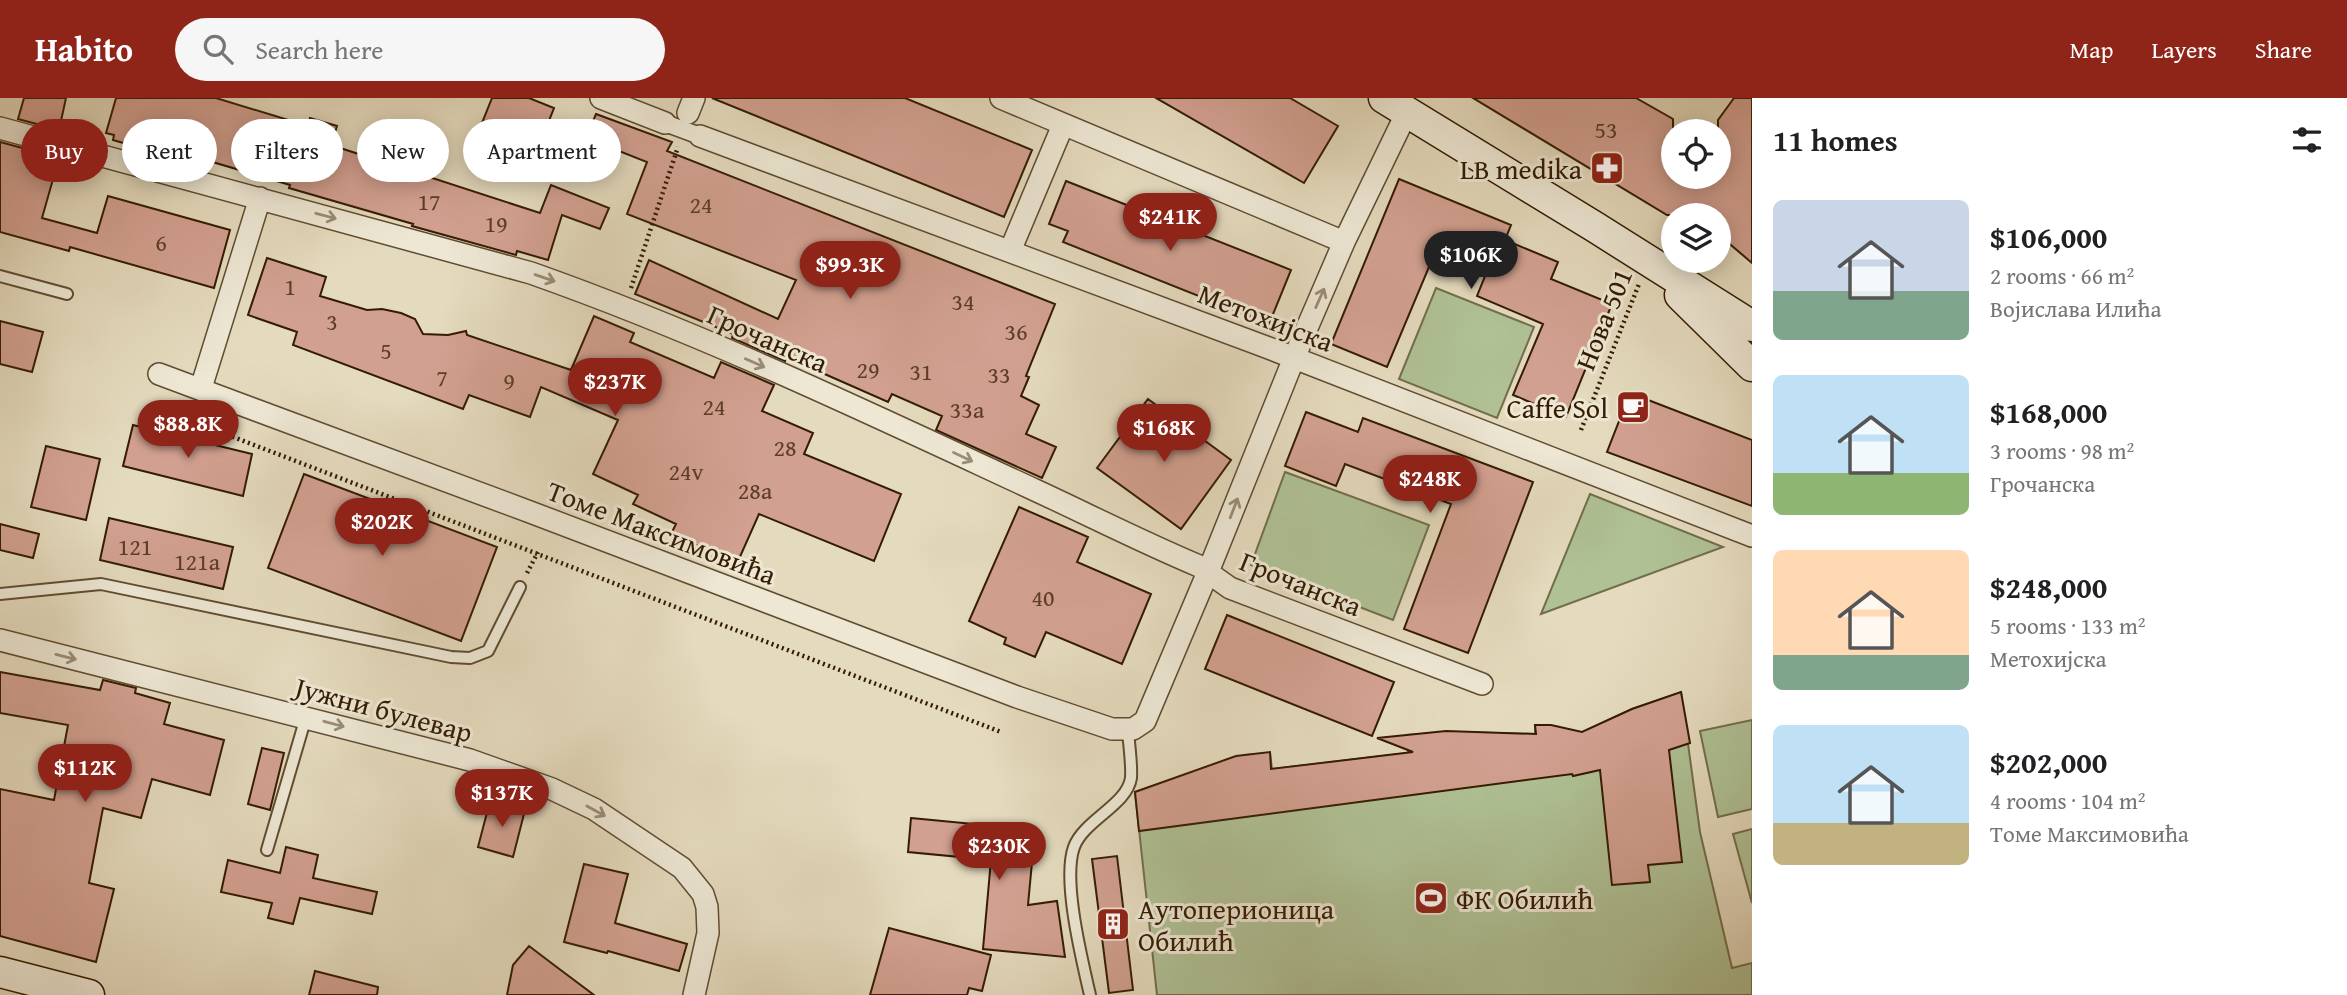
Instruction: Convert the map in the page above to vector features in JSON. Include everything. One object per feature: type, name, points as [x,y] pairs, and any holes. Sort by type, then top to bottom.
[{"type":"main road","points":[[1395,105],[1585,220],[1752,326]]},
{"type":"main road","points":[[1648,262],[1752,366]]},
{"type":"main road","points":[[0,972],[89,995]]},
{"type":"street","name":"Метохијска","points":[[601,98],[686,120],[1010,251],[1752,536]]},
{"type":"street","points":[[1001,98],[1344,242]]},
{"type":"street","points":[[1136,725],[1208,572],[1344,242],[1395,105]]},
{"type":"street","points":[[1010,251],[1063,125]]},
{"type":"street","name":"Грочанска","points":[[0,128],[531,273],[624,307],[843,401],[1208,572],[1230,588],[1482,684]]},
{"type":"street","points":[[201,388],[260,198]]},
{"type":"street","name":"Томе Максимовића","points":[[159,374],[1017,697],[1112,729],[1136,725]]},
{"type":"street","name":"Јужни булевар","points":[[0,640],[470,760],[517,775],[594,809],[670,858],[697,884],[708,907],[708,933],[694,995]]},
{"type":"lane","points":[[0,276],[67,295]]},
{"type":"lane","points":[[0,594],[86,585],[117,587],[470,659],[488,651],[520,587]]},
{"type":"lane","points":[[267,850],[306,717]]},
{"type":"lane","points":[[1090,995],[1073,904],[1072,858],[1078,839],[1088,826],[1117,801],[1129,785],[1136,725]]},
{"type":"path","points":[[624,307],[686,120]]},
{"type":"path","name":"Нова 501","points":[[1581,430],[1648,262]]},
{"type":"path","points":[[176,415],[1001,732]]},
{"type":"green space","points":[[1436,288],[1534,327],[1497,418],[1399,379]]},
{"type":"green space","points":[[1285,472],[1429,525],[1393,620],[1251,565]]},
{"type":"green space","points":[[1590,494],[1723,547],[1541,614]]},
{"type":"green space","name":"ФК Обилић","points":[[1681,692],[1700,832],[1732,968],[1752,963],[1752,995],[1157,995],[1135,792],[1245,755],[1270,753],[1272,769],[1408,753],[1407,735],[1455,732],[1535,734],[1535,725],[1559,727],[1560,743],[1632,709]]},
{"type":"green space","points":[[1752,720],[1752,809],[1718,817],[1700,731]]},
{"type":"green space","points":[[1752,829],[1752,903],[1733,834]]},
{"type":"building","points":[[24,98],[66,98],[61,119],[18,119]]},
{"type":"building","points":[[116,98],[216,98],[285,119],[231,119],[231,168],[217,163],[217,119],[122,119],[122,143],[113,140],[114,135],[108,134]]},
{"type":"building","points":[[492,98],[529,98],[554,108],[550,119],[484,119]]},
{"type":"building","points":[[712,98],[905,98],[1032,150],[1004,217]]},
{"type":"building","points":[[1156,98],[1290,98],[1338,126],[1304,183]]},
{"type":"building","points":[[1473,98],[1636,98],[1673,119],[1661,119],[1661,189],[1731,189],[1731,119],[1719,119],[1734,98],[1752,98],[1752,263],[1731,245],[1731,203],[1661,203],[1661,211]]},
{"type":"building","points":[[596,114],[610,119],[594,119]]},
{"type":"building","points":[[621,123],[672,142],[667,151],[1055,304],[1026,376],[1029,377],[1021,396],[1039,405],[1026,434],[1056,447],[1042,478],[936,430],[942,416],[892,394],[888,402],[786,357],[785,361],[732,338],[733,334],[635,294],[649,260],[778,319],[796,280],[627,214],[647,162],[621,152]]},
{"type":"building","points":[[0,142],[21,148],[21,182],[52,182],[42,218],[97,233],[108,196],[230,230],[214,288],[70,247],[69,251],[0,232]]},
{"type":"building","points":[[343,149],[357,153],[357,182],[445,182],[540,213],[551,185],[609,208],[600,229],[562,215],[548,260],[517,251],[516,255],[412,226],[413,224],[289,188],[290,185],[280,182],[343,182]]},
{"type":"building","points":[[1399,179],[1511,225],[1505,240],[1558,262],[1551,279],[1612,304],[1566,417],[1513,395],[1543,324],[1477,296],[1485,276],[1434,255],[1387,367],[1331,344]]},
{"type":"building","points":[[1066,181],[1291,270],[1269,324],[1063,242],[1068,231],[1049,224]]},
{"type":"building","points":[[267,258],[326,277],[320,296],[367,310],[382,309],[401,313],[415,319],[423,334],[448,335],[466,331],[467,335],[571,370],[594,316],[634,333],[630,342],[714,378],[721,362],[774,385],[762,411],[813,433],[804,454],[901,494],[874,561],[759,514],[735,568],[712,558],[714,553],[671,534],[676,524],[633,504],[638,495],[593,474],[618,420],[541,387],[530,417],[469,395],[463,409],[293,345],[297,332],[248,315]]},
{"type":"building","points":[[0,321],[43,332],[32,372],[0,364]]},
{"type":"building","points":[[1630,393],[1752,440],[1752,506],[1607,452]]},
{"type":"building","points":[[1148,399],[1231,460],[1181,529],[1097,468]]},
{"type":"building","points":[[1306,412],[1358,432],[1363,418],[1533,482],[1468,653],[1404,629],[1451,504],[1345,464],[1336,486],[1285,466]]},
{"type":"building","points":[[133,425],[252,454],[243,496],[123,466]]},
{"type":"building","points":[[46,446],[100,459],[86,520],[31,507]]},
{"type":"building","points":[[304,474],[497,547],[461,641],[268,568]]},
{"type":"building","points":[[1019,507],[1088,537],[1077,562],[1151,594],[1122,664],[1046,632],[1035,657],[1004,644],[1006,638],[969,621]]},
{"type":"building","points":[[109,518],[233,547],[223,589],[100,560]]},
{"type":"building","points":[[0,524],[39,534],[33,558],[0,550]]},
{"type":"building","points":[[1227,615],[1394,682],[1372,736],[1205,669]]},
{"type":"building","points":[[0,672],[100,690],[103,680],[136,688],[135,693],[170,703],[164,724],[224,740],[210,795],[152,779],[141,818],[103,808],[89,883],[114,889],[96,962],[0,936],[0,789],[54,800],[68,725],[0,713]]},
{"type":"building","points":[[1681,692],[1690,743],[1669,750],[1682,862],[1648,865],[1650,882],[1612,885],[1600,770],[1573,776],[1572,774],[1139,831],[1135,792],[1236,756],[1270,752],[1271,769],[1413,752],[1377,738],[1446,731],[1536,734],[1535,725],[1551,725],[1582,732],[1632,709]]},
{"type":"building","points":[[262,748],[284,753],[270,810],[248,804]]},
{"type":"building","points":[[490,801],[525,810],[513,857],[478,847]]},
{"type":"building","points":[[911,818],[1035,830],[1028,905],[1057,901],[1065,957],[983,949],[991,860],[908,852]]},
{"type":"building","points":[[286,847],[318,855],[313,878],[377,892],[372,914],[300,898],[293,924],[268,918],[272,903],[221,892],[228,860],[280,873]]},
{"type":"building","name":"Аутоперионица Обилић","points":[[1117,856],[1133,990],[1109,993],[1092,859]]},
{"type":"building","points":[[584,864],[628,874],[615,923],[687,944],[679,971],[564,942]]},
{"type":"building","points":[[889,928],[991,955],[982,991],[969,988],[967,995],[870,995]]},
{"type":"building","points":[[529,946],[594,995],[507,995],[513,965]]},
{"type":"building","points":[[315,971],[378,987],[377,995],[309,995]]},
{"type":"place","name":"LB medika","points":[[1607,168]]},
{"type":"place","name":"Caffe Sol","points":[[1633,407]]},
{"type":"place","name":"ФК Обилић","points":[[1431,898]]},
{"type":"place","name":"Аутоперионица Обилић","points":[[1113,924]]}]
